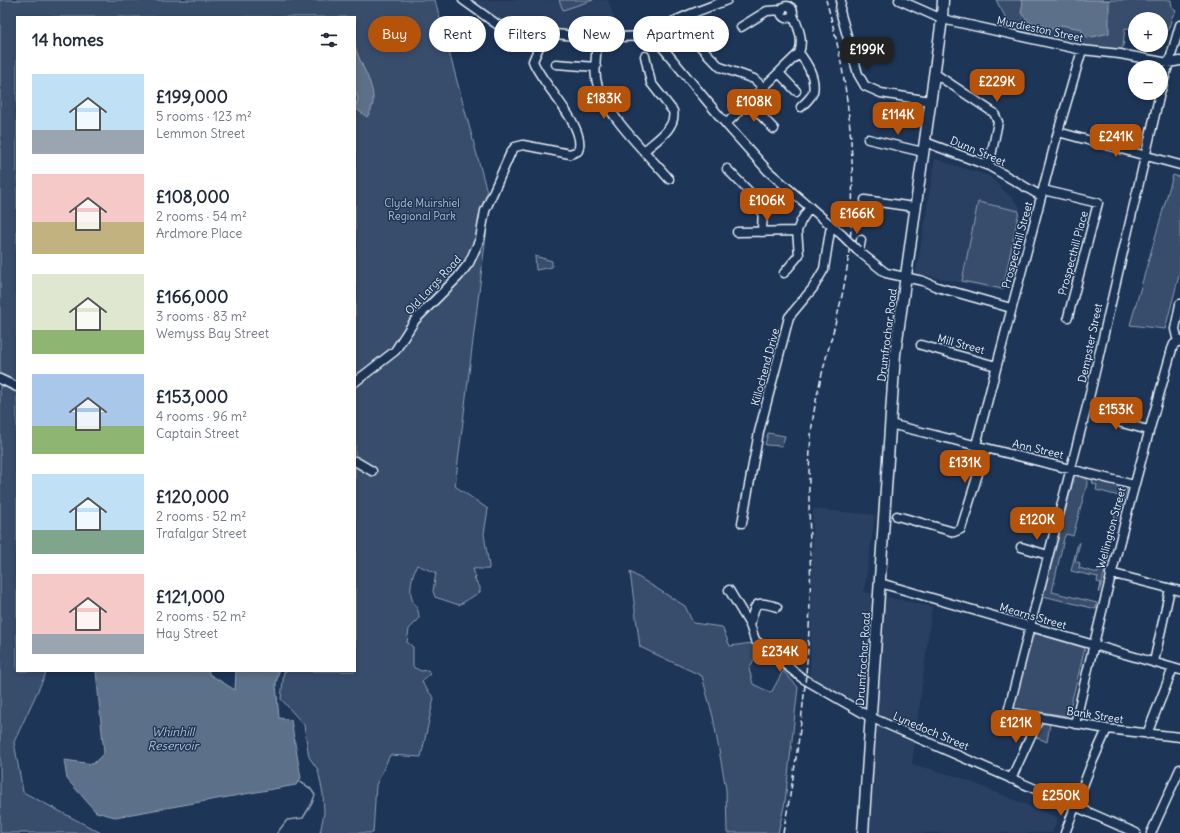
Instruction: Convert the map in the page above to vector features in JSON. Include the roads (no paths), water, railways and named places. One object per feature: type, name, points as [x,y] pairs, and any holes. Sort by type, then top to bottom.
[{"type":"main road","points":[[907,278],[914,207],[942,19],[942,0]]},
{"type":"main road","name":"Drumfrochar Road","points":[[862,833],[895,354],[907,278]]},
{"type":"street","points":[[463,0],[494,22]]},
{"type":"street","points":[[704,0],[708,8]]},
{"type":"street","points":[[688,16],[727,0]]},
{"type":"street","points":[[841,0],[840,11],[858,74],[865,86],[881,93],[930,101]]},
{"type":"street","name":"Murdieston Street","points":[[899,0],[942,19],[1082,50],[1120,54],[1152,60]]},
{"type":"street","points":[[726,124],[799,53],[801,43],[800,34],[792,15],[793,10],[790,6],[785,6],[782,10],[767,11],[741,27]]},
{"type":"street","points":[[1168,63],[1180,26]]},
{"type":"street","name":"Prospecthill Street","points":[[976,445],[1058,132],[1082,50]]},
{"type":"street","name":"Old Largs Road","points":[[356,381],[395,351],[416,320],[458,277],[469,263],[480,239],[485,211],[510,152],[515,147],[522,145],[570,154],[578,151],[579,146],[577,133],[569,115],[536,70],[533,61],[537,52]]},
{"type":"street","points":[[597,52],[595,77],[612,113],[669,179]]},
{"type":"street","name":"Drumfrochar Road","points":[[667,52],[726,124],[768,171],[886,274],[907,278]]},
{"type":"street","points":[[706,52],[720,67],[754,79],[764,88]]},
{"type":"street","points":[[799,53],[808,64],[813,85],[812,95],[801,107]]},
{"type":"street","points":[[644,151],[671,126],[674,116],[673,112],[651,83],[645,56]]},
{"type":"street","name":"Murdieston Street","points":[[1168,63],[1180,60]]},
{"type":"street","points":[[556,64],[596,67]]},
{"type":"street","points":[[779,73],[796,91]]},
{"type":"street","points":[[934,73],[994,113],[997,117],[998,122],[989,166]]},
{"type":"street","name":"Dempster Street","points":[[1008,712],[1089,398],[1158,100]]},
{"type":"street","points":[[749,103],[774,129]]},
{"type":"street","points":[[1058,132],[1180,165]]},
{"type":"street","name":"Dunn Street","points":[[868,139],[924,147],[989,166],[1042,193]]},
{"type":"street","points":[[727,169],[764,206],[762,232]]},
{"type":"street","name":"Prospecthill Place","points":[[1042,193],[1098,203],[1068,317]]},
{"type":"street","points":[[865,200],[914,207]]},
{"type":"street","points":[[784,273],[800,255],[797,231],[801,221],[810,207]]},
{"type":"street","name":"Killochend Drive","points":[[742,523],[759,432],[789,317],[813,288],[824,269],[830,231],[834,228]]},
{"type":"street","points":[[737,232],[797,231]]},
{"type":"street","points":[[858,250],[861,240]]},
{"type":"street","points":[[907,278],[1012,308]]},
{"type":"street","name":"Wellington Street","points":[[1075,724],[1110,573],[1148,430],[1172,349],[1179,341],[1175,329],[1180,304]]},
{"type":"street","name":"Mill Street","points":[[921,344],[996,366]]},
{"type":"street","points":[[0,379],[16,387]]},
{"type":"street","points":[[1103,406],[1110,417],[1122,423],[1148,430]]},
{"type":"street","name":"Ann Street","points":[[890,424],[1071,468],[1134,485]]},
{"type":"street","points":[[896,516],[954,532],[961,529],[986,448]]},
{"type":"street","points":[[356,462],[372,471]]},
{"type":"street","points":[[1021,547],[1048,555]]},
{"type":"street","points":[[1110,573],[1180,591]]},
{"type":"street","name":"Mearns Street","points":[[880,584],[1177,669]]},
{"type":"street","points":[[1154,662],[1170,589]]},
{"type":"street","name":"Lynedoch Street","points":[[729,590],[750,625],[755,640],[802,678],[870,717],[1136,833]]},
{"type":"street","points":[[750,625],[754,608],[761,602],[777,607]]},
{"type":"street","points":[[1147,734],[1177,669]]},
{"type":"street","name":"Bank Street","points":[[1008,712],[1107,729],[1180,738]]},
{"type":"street","points":[[1012,779],[1039,718]]},
{"type":"street","points":[[1065,833],[1076,808],[1091,764],[1107,729]]},
{"type":"street","points":[[1151,833],[1180,769]]},
{"type":"water","points":[[1020,0],[1109,0],[1109,33],[1088,38],[1083,34],[1081,29],[1061,25],[1052,29],[1029,22],[1021,13],[1023,2]]},
{"type":"water","points":[[356,49],[370,82],[372,91],[372,108],[367,117],[356,109],[358,99],[356,92]]},
{"type":"water","name":"Whinhill Reservoir","points":[[96,672],[209,672],[209,674],[235,690],[236,672],[279,672],[276,684],[279,718],[291,720],[301,778],[296,785],[115,817],[96,812],[67,779],[64,760],[93,764],[104,753]]},
{"type":"waterway","points":[[277,833],[287,820],[303,818],[312,803],[315,795],[310,788],[299,781]]},
{"type":"railway","points":[[783,833],[798,747],[805,689],[809,631],[809,478],[813,416],[822,374],[839,310],[847,268],[851,234],[852,167],[847,99],[842,66],[826,0]]},
{"type":"park label","name":"Clyde Muirshiel Regional Park","points":[[422,209]]}]
